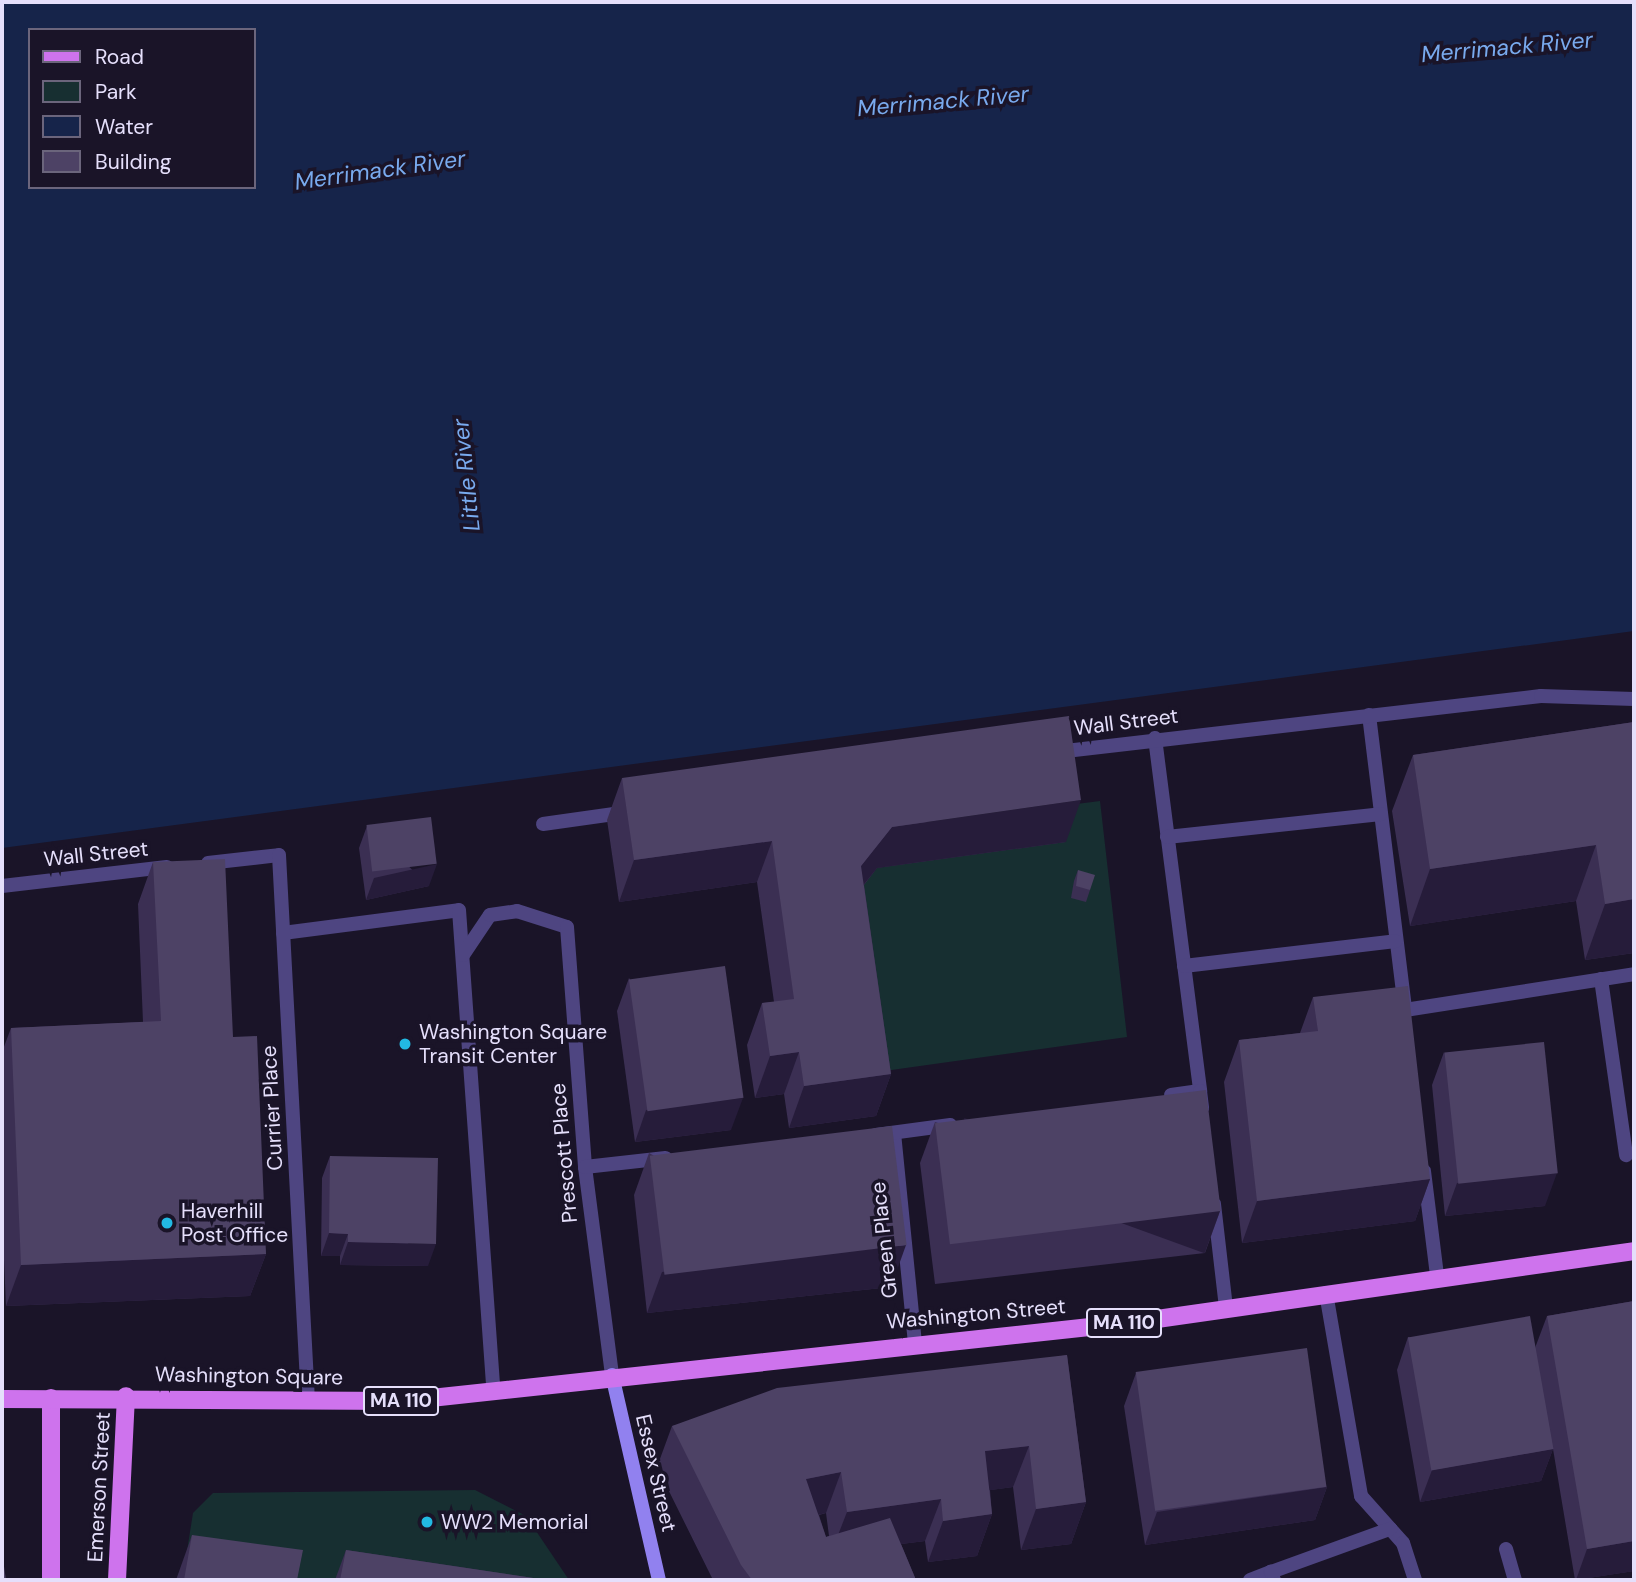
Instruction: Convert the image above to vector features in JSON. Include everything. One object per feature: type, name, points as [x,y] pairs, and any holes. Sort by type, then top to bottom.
[{"type":"main road","name":"Washington Street","points":[[612,1374],[1226,1307],[1634,1251]]},
{"type":"main road","name":"Washington Square","points":[[2,1399],[126,1396],[402,1401],[612,1374]]},
{"type":"main road","name":"Essex Street","points":[[612,1374],[659,1580]]},
{"type":"main road","name":"Emerson Street","points":[[117,1580],[126,1396]]},
{"type":"main road","name":"Emerson Street","points":[[51,1398],[51,1580]]},
{"type":"street","name":"Wall Street","points":[[1046,754],[1154,738],[1541,696],[1634,699]]},
{"type":"street","points":[[1369,715],[1406,1016],[1634,974]]},
{"type":"street","points":[[1154,738],[1205,1130]]},
{"type":"street","points":[[543,824],[652,809]]},
{"type":"street","points":[[1167,836],[1381,814]]},
{"type":"street","name":"Wall Street","points":[[2,886],[279,855]]},
{"type":"street","name":"Currier Place","points":[[279,855],[308,1401]]},
{"type":"street","points":[[283,933],[459,910],[494,1389]]},
{"type":"street","name":"Prescott Place","points":[[463,955],[490,915],[517,911],[567,927],[585,1167],[612,1374]]},
{"type":"street","points":[[1184,966],[1396,941]]},
{"type":"street","points":[[1601,979],[1626,1155]]},
{"type":"street","points":[[1160,1096],[1200,1091]]},
{"type":"street","points":[[853,1138],[974,1122]]},
{"type":"street","name":"Green Place","points":[[894,1133],[915,1343]]},
{"type":"street","points":[[1422,1147],[1437,1276]]},
{"type":"street","points":[[585,1167],[679,1157]]},
{"type":"street","points":[[1211,1181],[1226,1307]]},
{"type":"street","points":[[1326,1293],[1361,1496],[1403,1543],[1415,1580]]},
{"type":"street","points":[[1250,1580],[1273,1576],[1390,1529]]},
{"type":"street","points":[[1506,1549],[1515,1580]]},
{"type":"green space","points":[[1100,801],[1127,1037],[870,1073],[846,907],[877,868],[1065,840],[1061,806]]},
{"type":"green space","points":[[475,1490],[526,1516],[569,1580],[272,1580],[184,1570],[193,1513],[213,1493]]},
{"type":"water","points":[[2,2],[1634,2],[1634,631],[2,848]]},
{"type":"building","points":[[1069,716],[1081,800],[892,827],[861,866],[891,1074],[804,1086],[799,1052],[770,1056],[762,1003],[794,999],[772,841],[634,860],[622,778]]},
{"type":"building","points":[[1634,722],[1634,899],[1605,904],[1596,845],[1430,869],[1413,755]]},
{"type":"building","points":[[431,817],[437,864],[372,872],[366,825]]},
{"type":"building","points":[[225,859],[233,1037],[257,1036],[266,1254],[21,1265],[11,1028],[161,1021],[153,862]]},
{"type":"building","points":[[1078,870],[1095,875],[1090,890],[1076,886]]},
{"type":"building","points":[[725,966],[744,1098],[647,1111],[629,979]]},
{"type":"building","points":[[1408,986],[1430,1179],[1257,1201],[1239,1040],[1318,1031],[1313,997]]},
{"type":"building","points":[[1544,1042],[1558,1173],[1458,1184],[1445,1052]]},
{"type":"building","points":[[1206,1090],[1221,1211],[950,1244],[935,1123]]},
{"type":"building","points":[[892,1126],[907,1245],[664,1275],[650,1156]]},
{"type":"building","points":[[330,1156],[438,1158],[436,1244],[348,1242],[348,1234],[329,1233]]},
{"type":"building","points":[[1634,1301],[1634,1541],[1587,1549],[1547,1316]]},
{"type":"building","points":[[1530,1316],[1553,1449],[1431,1470],[1408,1338]]},
{"type":"building","points":[[1307,1348],[1326,1487],[1155,1511],[1136,1372]]},
{"type":"building","points":[[1067,1355],[1086,1502],[1036,1509],[1029,1446],[985,1451],[992,1514],[943,1521],[941,1499],[847,1512],[841,1472],[806,1479],[826,1537],[890,1518],[916,1580],[752,1580],[741,1565],[672,1426],[777,1388]]},
{"type":"building","points":[[192,1535],[303,1550],[297,1580],[184,1580]]},
{"type":"building","points":[[346,1550],[547,1580],[340,1580]]},
{"type":"building","points":[[2,1553],[6,1580],[2,1580]]},
{"type":"place","name":"Washington Square Transit Center","points":[[405,1044]]},
{"type":"place","name":"Haverhill Post Office","points":[[167,1223]]},
{"type":"place","name":"WW2 Memorial","points":[[427,1522]]},
{"type":"water label","name":"Merrimack River","points":[[1507,47]]},
{"type":"water label","name":"Merrimack River","points":[[943,101]]},
{"type":"water label","name":"Merrimack River","points":[[380,170]]},
{"type":"water label","name":"Little River","points":[[466,475]]}]
